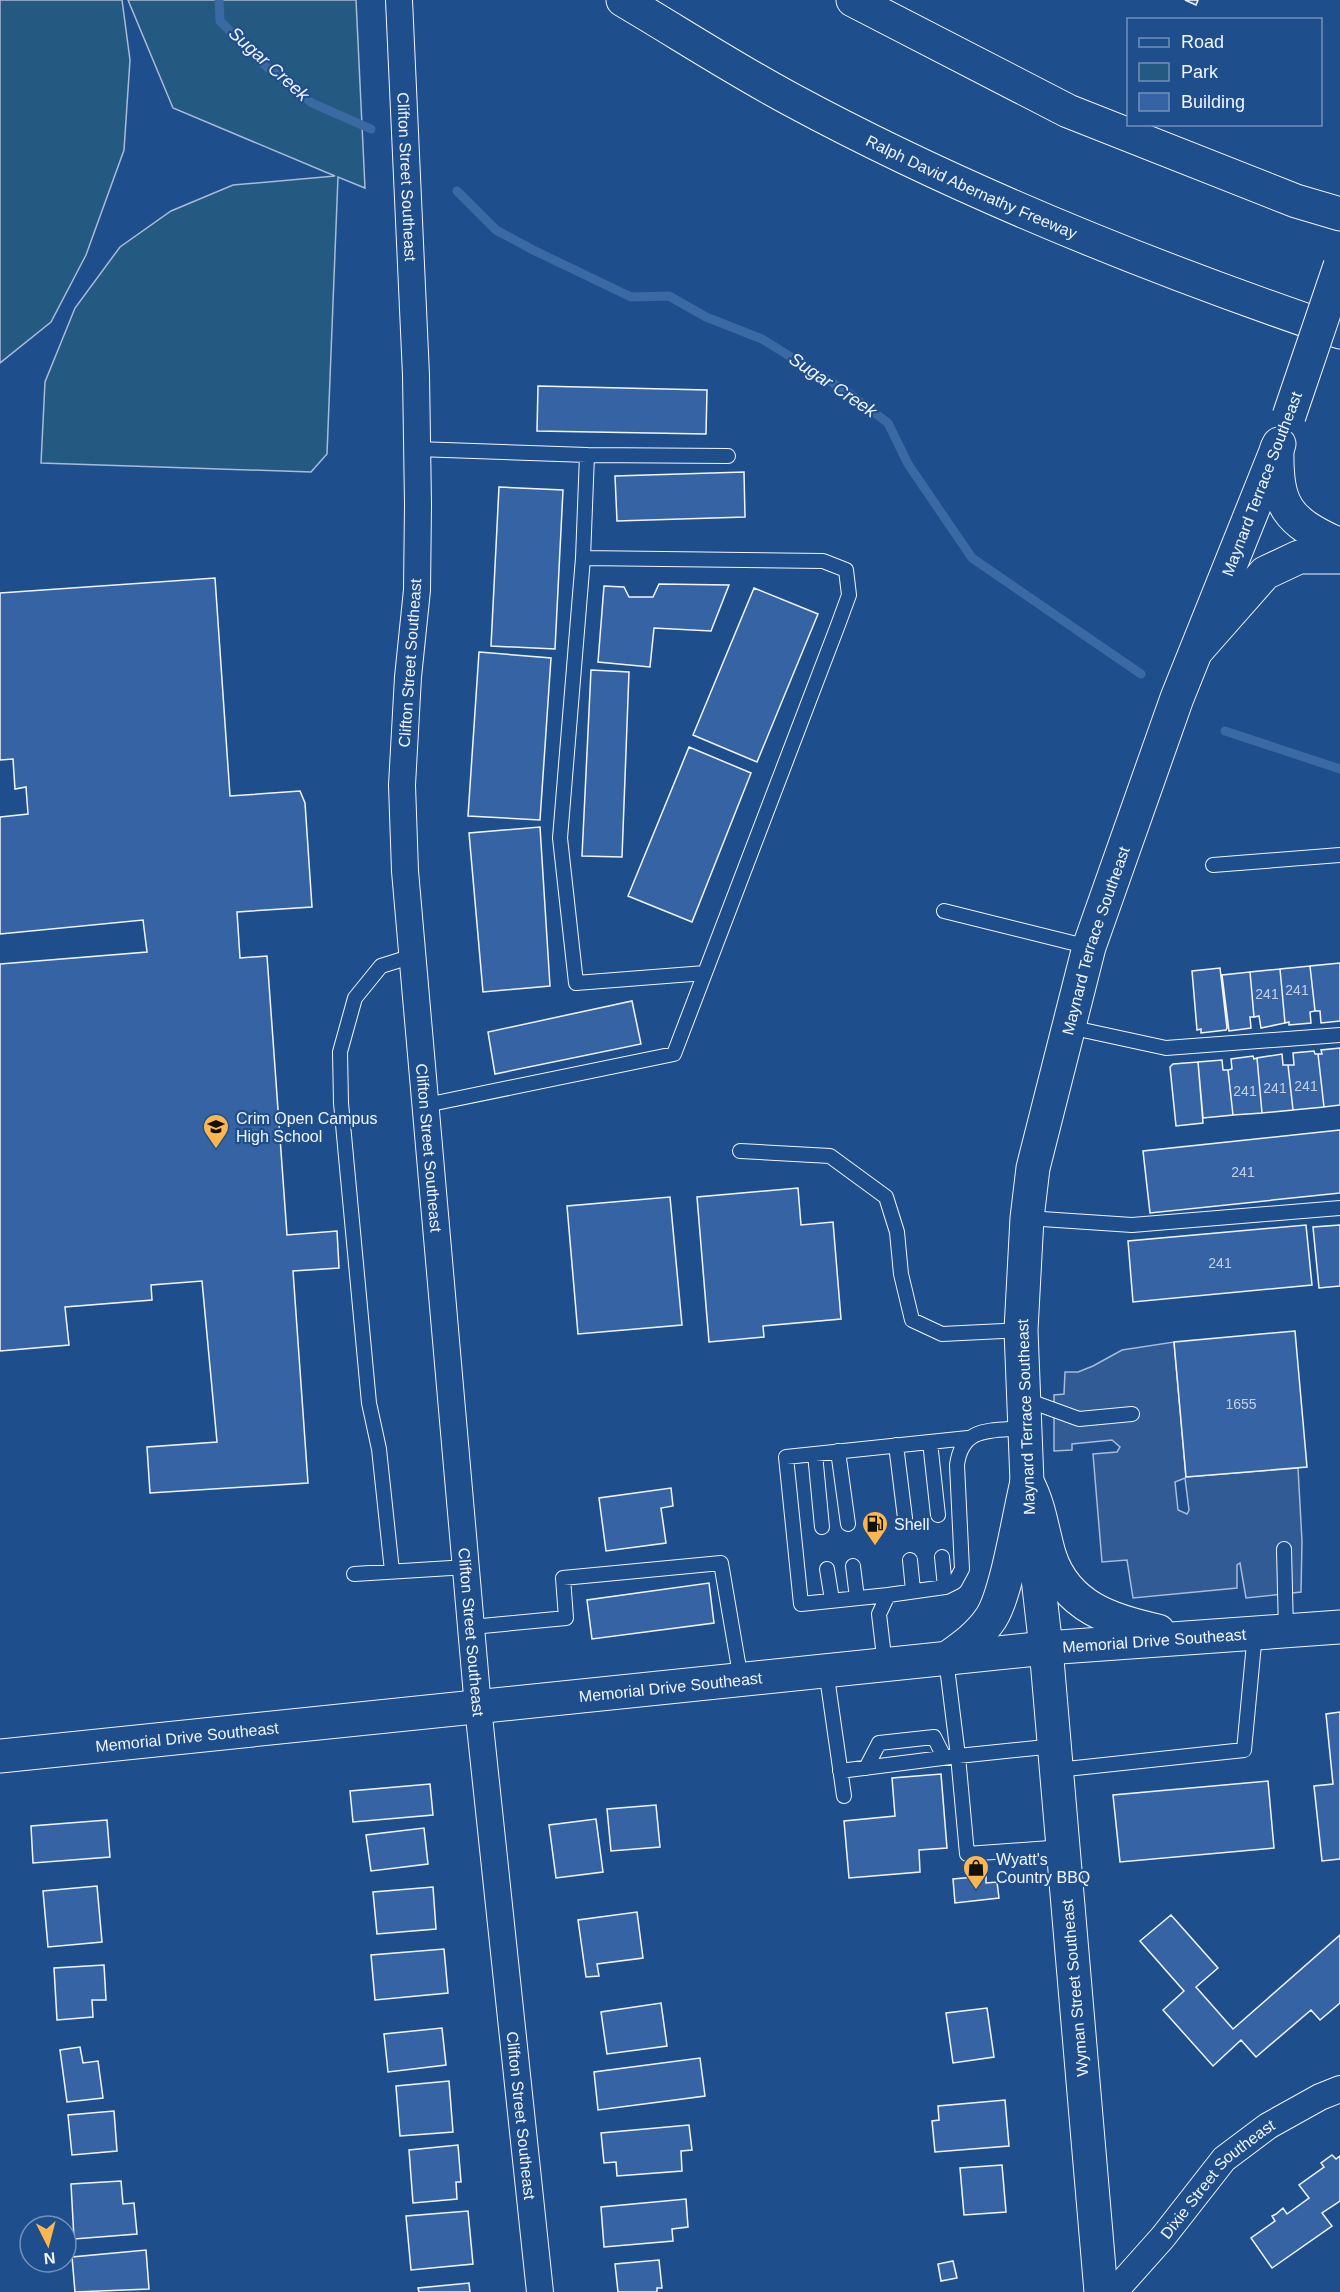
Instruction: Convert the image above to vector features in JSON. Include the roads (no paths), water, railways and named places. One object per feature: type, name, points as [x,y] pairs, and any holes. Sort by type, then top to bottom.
[{"type":"main road","name":"Ralph David Abernathy Freeway","points":[[623,0],[791,99],[952,180],[1142,261],[1340,332]]},
{"type":"main road","points":[[852,0],[1068,111],[1296,201],[1340,214]]},
{"type":"main road","name":"Maynard Terrace Southeast","points":[[1046,1648],[1027,1482],[1023,1413],[1021,1330],[1027,1218],[1033,1168],[1089,947],[1177,698],[1289,416],[1340,266]]},
{"type":"main road","points":[[1277,448],[1276,484],[1287,509],[1305,527],[1340,545]]},
{"type":"main road","points":[[1198,649],[1265,573],[1299,557],[1340,557]]},
{"type":"main road","points":[[1027,1482],[1037,1499],[1050,1557],[1064,1585],[1084,1606],[1109,1618],[1190,1637]]},
{"type":"main road","points":[[946,1659],[975,1638],[992,1616],[1004,1581],[1027,1482]]},
{"type":"main road","name":"Memorial Drive Southeast","points":[[0,1756],[1046,1648],[1340,1627]]},
{"type":"main road","name":"Wyman Street Southeast","points":[[1046,1648],[1101,2292]]},
{"type":"street","name":"Clifton Street Southeast","points":[[399,0],[417,449],[417,590],[408,676],[402,785],[405,871],[478,1707],[540,2292]]},
{"type":"street","name":"Dixie Street Southeast","points":[[1114,2292],[1163,2237],[1224,2159],[1268,2126],[1320,2097],[1340,2089]]},
{"type":"lane","points":[[417,449],[587,455],[728,456]]},
{"type":"lane","points":[[587,455],[583,558],[560,838],[576,983],[705,973]]},
{"type":"lane","points":[[426,1105],[674,1054],[849,595],[846,570],[823,561],[583,558]]},
{"type":"lane","points":[[1213,865],[1340,855]]},
{"type":"lane","points":[[944,911],[1089,947]]},
{"type":"lane","points":[[392,1572],[379,1449],[368,1392],[341,1103],[340,1052],[355,998],[381,966],[413,956]]},
{"type":"lane","points":[[1068,1027],[1166,1048],[1340,1035]]},
{"type":"lane","points":[[740,1151],[830,1156],[886,1197],[897,1232],[901,1274],[912,1320],[942,1334],[1021,1330]]},
{"type":"lane","points":[[1027,1218],[1132,1225],[1340,1208]]},
{"type":"lane","points":[[968,1438],[959,1449],[957,1465],[962,1569],[955,1582],[945,1587],[801,1604],[786,1457],[968,1438],[1023,1413],[1079,1419],[1132,1414]]},
{"type":"lane","points":[[930,1442],[938,1515]]},
{"type":"lane","points":[[896,1445],[905,1518]]},
{"type":"lane","points":[[838,1451],[848,1524]]},
{"type":"lane","points":[[814,1454],[822,1527]]},
{"type":"lane","points":[[840,1771],[951,1757],[1056,1758],[1244,1749],[1271,1632],[1284,1550]]},
{"type":"lane","points":[[942,1557],[945,1587]]},
{"type":"lane","points":[[910,1560],[913,1590]]},
{"type":"lane","points":[[472,1627],[566,1618],[564,1578],[722,1563],[741,1680]]},
{"type":"lane","points":[[853,1566],[857,1598]]},
{"type":"lane","points":[[354,1574],[467,1568]]},
{"type":"lane","points":[[827,1569],[832,1600]]},
{"type":"lane","points":[[885,1665],[879,1614],[888,1595]]},
{"type":"lane","points":[[946,1659],[951,1757],[967,1854],[1062,1847]]},
{"type":"lane","points":[[826,1670],[844,1796]]},
{"type":"lane","points":[[866,1768],[879,1743],[934,1737],[951,1757]]},
{"type":"waterway","name":"Sugar Creek","points":[[219,0],[220,21],[261,62],[312,103],[371,129]]},
{"type":"waterway","name":"Sugar Creek","points":[[457,191],[496,230],[533,250],[631,297],[669,296],[706,317],[762,339],[846,391],[888,423],[908,464],[972,558],[1141,674]]},
{"type":"waterway","name":"Sugar Creek","points":[[1225,731],[1340,769]]},
{"type":"place","name":"Crim Open Campus High School","points":[[216,1150]]},
{"type":"place","name":"Shell","points":[[875,1547]]},
{"type":"place","name":"Wyatt's Country BBQ","points":[[976,1891]]}]
